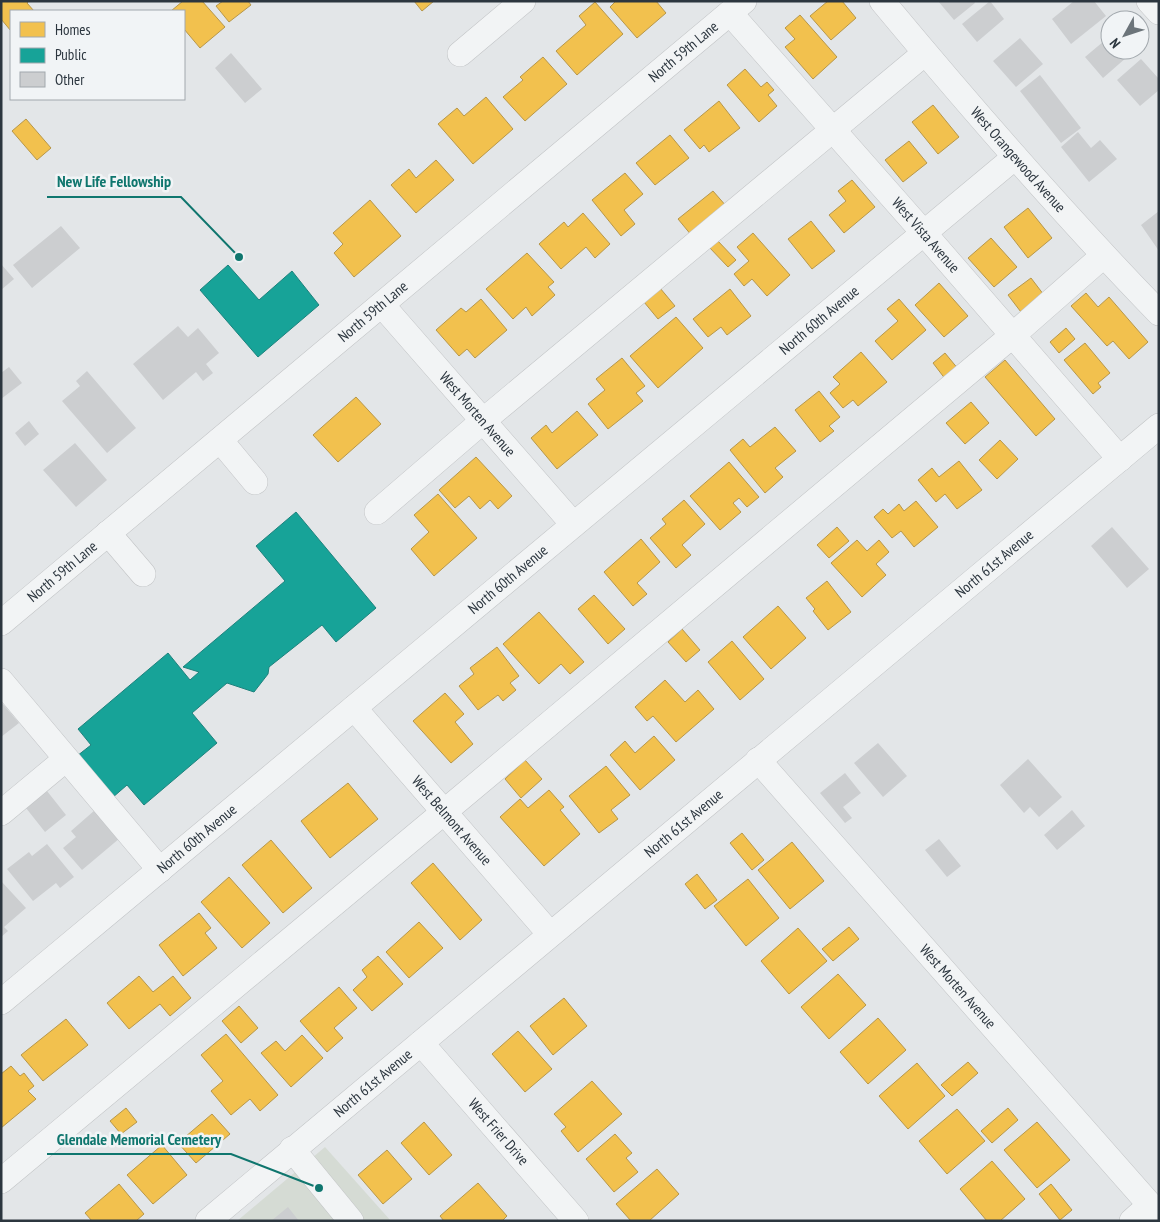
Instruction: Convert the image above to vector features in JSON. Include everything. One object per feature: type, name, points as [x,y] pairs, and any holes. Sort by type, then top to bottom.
[{"type":"street","points":[[460,54],[523,1]]},
{"type":"street","name":"West Orangewood Avenue","points":[[882,1],[1103,256],[1159,313]]},
{"type":"street","points":[[1149,1],[1159,12]]},
{"type":"street","name":"West Vista Avenue","points":[[737,7],[833,130],[1120,459]]},
{"type":"street","name":"North 59th Lane","points":[[1,623],[737,7]]},
{"type":"street","points":[[377,512],[484,420],[925,52]]},
{"type":"street","name":"North 60th Avenue","points":[[1,1002],[354,708],[435,630],[573,524],[1015,156]]},
{"type":"street","points":[[1,1181],[444,812],[1012,335],[1103,256]]},
{"type":"street","name":"West Morten Avenue","points":[[382,304],[573,524]]},
{"type":"street","name":"North 61st Avenue","points":[[208,1221],[1159,426]]},
{"type":"street","points":[[220,440],[255,482]]},
{"type":"street","points":[[108,533],[143,574]]},
{"type":"street","points":[[1,680],[160,870]]},
{"type":"street","name":"West Belmont Avenue","points":[[354,708],[550,934]]},
{"type":"street","points":[[1,813],[66,759]]},
{"type":"street","name":"West Morten Avenue","points":[[758,760],[1147,1214]]},
{"type":"street","name":"West Frier Drive","points":[[421,1043],[576,1221]]},
{"type":"street","points":[[292,1149],[351,1221]]},
{"type":"shaded area","points":[[325,1147],[391,1221],[237,1221]]},
{"type":"building: Homes","points":[[1,1],[29,1],[27,3],[33,10],[10,10],[10,30],[1,19]]},
{"type":"building: Homes","points":[[183,1],[202,1],[225,27],[200,48],[185,30],[185,10],[172,10]]},
{"type":"building: Homes","points":[[223,1],[248,1],[251,5],[229,22],[216,6]]},
{"type":"building: Homes","points":[[414,1],[434,1],[422,11]]},
{"type":"building: Homes","points":[[616,1],[656,1],[666,13],[637,38],[610,7]]},
{"type":"building: Homes","points":[[828,1],[842,1],[856,18],[831,40],[810,16]]},
{"type":"building: Homes","points":[[595,2],[623,34],[577,75],[556,51],[586,25],[579,16]]},
{"type":"building: Homes","points":[[800,15],[837,57],[813,79],[785,47],[795,39],[785,28]]},
{"type":"building: Homes","points":[[543,57],[567,84],[525,121],[503,97],[523,80],[520,77]]},
{"type":"building: Homes","points":[[745,69],[761,87],[767,82],[774,90],[768,95],[777,106],[759,122],[727,85]]},
{"type":"building: Homes","points":[[486,97],[513,129],[473,164],[438,124],[457,108],[464,116]]},
{"type":"building: Homes","points":[[719,101],[740,128],[709,152],[704,145],[700,149],[684,130]]},
{"type":"building: Homes","points":[[933,105],[959,137],[938,154],[912,122]]},
{"type":"building: Homes","points":[[26,119],[51,148],[37,160],[12,131]]},
{"type":"building: Homes","points":[[670,135],[689,158],[655,185],[636,163]]},
{"type":"building: Homes","points":[[909,141],[927,163],[903,182],[885,160]]},
{"type":"building: Homes","points":[[436,160],[454,180],[416,213],[391,185],[409,169],[416,178]]},
{"type":"building: Homes","points":[[625,173],[643,194],[624,210],[635,224],[621,236],[592,200]]},
{"type":"building: Homes","points":[[852,180],[875,207],[844,233],[829,215],[846,201],[838,191]]},
{"type":"building: Homes","points":[[713,191],[727,207],[692,236],[678,219]]},
{"type":"building: Homes","points":[[370,200],[401,236],[354,277],[334,253],[343,244],[333,233]]},
{"type":"building: Homes","points":[[1028,208],[1052,238],[1028,258],[1004,227]]},
{"type":"building: Homes","points":[[583,213],[610,244],[595,258],[586,247],[561,269],[539,244],[564,222],[568,227]]},
{"type":"building: Homes","points":[[811,221],[835,251],[812,269],[788,239]]},
{"type":"building: Homes","points":[[753,233],[790,275],[767,296],[752,279],[744,286],[734,274],[749,261],[737,247]]},
{"type":"building: Homes","points":[[991,238],[1017,267],[994,287],[968,258]]},
{"type":"building: Homes","points":[[717,240],[736,260],[728,267],[709,247]]},
{"type":"building: Homes","points":[[527,253],[554,282],[548,287],[555,295],[532,316],[526,307],[513,319],[486,289]]},
{"type":"building: Homes","points":[[1031,278],[1047,299],[1024,316],[1008,295]]},
{"type":"building: Homes","points":[[939,283],[968,316],[944,337],[915,305]]},
{"type":"building: Homes","points":[[660,288],[675,306],[658,319],[644,302]]},
{"type":"building: Homes","points":[[730,289],[751,316],[727,335],[721,327],[708,337],[693,319]]},
{"type":"building: Homes","points":[[1086,293],[1098,307],[1109,297],[1148,342],[1129,359],[1113,341],[1107,346],[1071,306]]},
{"type":"building: Homes","points":[[481,299],[507,330],[475,358],[467,349],[459,356],[436,330],[461,308],[466,312]]},
{"type":"building: Homes","points":[[899,299],[926,330],[892,360],[875,341],[898,321],[887,309]]},
{"type":"building: Homes","points":[[676,317],[703,348],[658,388],[630,356]]},
{"type":"building: Homes","points":[[1066,328],[1075,339],[1059,353],[1050,342]]},
{"type":"building: Homes","points":[[1085,343],[1110,373],[1098,383],[1101,387],[1093,394],[1064,360]]},
{"type":"building: Homes","points":[[861,352],[887,382],[858,406],[853,400],[843,408],[830,393],[840,384],[833,377]]},
{"type":"building: Homes","points":[[945,353],[959,370],[946,380],[933,363]]},
{"type":"building: Homes","points":[[622,358],[645,386],[636,393],[643,401],[608,429],[588,404],[605,390],[596,379]]},
{"type":"building: Homes","points":[[1005,360],[1055,419],[1036,436],[985,377]]},
{"type":"building: Homes","points":[[819,391],[840,417],[829,426],[834,431],[820,442],[795,410]]},
{"type":"building: Homes","points":[[356,397],[381,424],[338,462],[313,435]]},
{"type":"building: Homes","points":[[971,402],[989,423],[965,444],[946,423]]},
{"type":"building: Homes","points":[[577,411],[598,435],[557,469],[531,438],[546,425],[552,433]]},
{"type":"building: Homes","points":[[775,427],[796,451],[775,468],[783,477],[765,493],[730,450],[743,439],[750,447]]},
{"type":"building: Homes","points":[[1000,440],[1018,459],[997,479],[979,460]]},
{"type":"building: Homes","points":[[476,457],[512,496],[498,509],[490,500],[480,509],[469,496],[455,508],[439,490]]},
{"type":"building: Homes","points":[[959,461],[982,490],[957,509],[945,494],[936,502],[918,480],[932,468],[939,477]]},
{"type":"building: Homes","points":[[729,462],[759,497],[747,507],[739,498],[733,503],[741,512],[720,530],[690,496]]},
{"type":"building: Homes","points":[[438,494],[477,538],[434,576],[411,549],[429,532],[414,515]]},
{"type":"building: Homes","points":[[684,500],[705,524],[682,545],[691,555],[676,568],[650,538],[666,524],[662,519]]},
{"type":"building: Homes","points":[[916,501],[938,527],[914,547],[901,531],[892,538],[874,517],[883,509],[888,514],[899,504],[904,511]]},
{"type":"building: Homes","points":[[837,527],[849,541],[829,558],[817,545]]},
{"type":"building: Homes","points":[[641,539],[660,562],[637,583],[647,594],[633,606],[604,572]]},
{"type":"building: Homes","points":[[857,540],[867,551],[879,540],[889,552],[876,564],[886,575],[862,597],[831,563]]},
{"type":"building: Homes","points":[[827,581],[851,612],[828,630],[813,611],[815,609],[806,598]]},
{"type":"building: Homes","points":[[594,595],[625,629],[608,644],[578,609]]},
{"type":"building: Homes","points":[[778,606],[806,638],[771,669],[743,637]]},
{"type":"building: Homes","points":[[539,612],[584,662],[570,674],[561,664],[539,684],[503,644]]},
{"type":"building: Homes","points":[[682,629],[700,650],[686,662],[668,642]]},
{"type":"building: Homes","points":[[732,641],[764,679],[740,700],[708,662]]},
{"type":"building: Homes","points":[[497,647],[519,676],[510,683],[516,690],[503,701],[498,695],[478,710],[459,686],[474,674],[470,668]]},
{"type":"building: Homes","points":[[665,680],[685,702],[698,690],[714,709],[676,742],[653,716],[647,721],[635,707]]},
{"type":"building: Homes","points":[[445,693],[464,714],[455,722],[473,744],[451,763],[413,721]]},
{"type":"building: Homes","points":[[654,736],[675,760],[640,790],[610,755],[625,741],[635,753]]},
{"type":"building: Homes","points":[[525,760],[542,779],[521,798],[505,779]]},
{"type":"building: Homes","points":[[606,766],[630,795],[611,810],[618,819],[599,833],[569,796]]},
{"type":"building: Homes","points":[[348,783],[378,819],[330,858],[301,821]]},
{"type":"building: Homes","points":[[549,790],[564,807],[560,810],[580,834],[544,866],[500,817],[520,799],[528,808]]},
{"type":"building: Homes","points":[[742,833],[764,860],[752,870],[730,843]]},
{"type":"building: Homes","points":[[271,840],[312,888],[283,913],[242,865]]},
{"type":"building: Homes","points":[[792,842],[824,881],[790,909],[758,870]]},
{"type":"building: Homes","points":[[433,863],[482,920],[460,940],[411,883]]},
{"type":"building: Homes","points":[[697,874],[717,900],[705,909],[685,884]]},
{"type":"building: Homes","points":[[229,877],[270,923],[242,948],[201,902]]},
{"type":"building: Homes","points":[[748,879],[779,918],[746,946],[714,906]]},
{"type":"building: Homes","points":[[199,913],[211,928],[205,933],[217,948],[183,976],[159,945]]},
{"type":"building: Homes","points":[[419,922],[443,948],[409,978],[386,952]]},
{"type":"building: Homes","points":[[849,927],[859,939],[833,961],[822,949]]},
{"type":"building: Homes","points":[[798,928],[827,961],[789,994],[761,961]]},
{"type":"building: Homes","points":[[378,956],[403,984],[372,1011],[353,990],[367,977],[362,970]]},
{"type":"building: Homes","points":[[838,974],[866,1005],[829,1039],[801,1007]]},
{"type":"building: Homes","points":[[139,976],[153,992],[173,976],[191,998],[170,1016],[160,1004],[129,1029],[107,1003]]},
{"type":"building: Homes","points":[[339,987],[357,1008],[334,1028],[343,1038],[327,1052],[300,1021]]},
{"type":"building: Homes","points":[[564,998],[587,1026],[553,1055],[530,1026]]},
{"type":"building: Homes","points":[[239,1006],[258,1028],[241,1043],[222,1021]]},
{"type":"building: Homes","points":[[878,1018],[906,1050],[868,1084],[840,1052]]},
{"type":"building: Homes","points":[[66,1019],[88,1045],[43,1081],[21,1055]]},
{"type":"building: Homes","points":[[518,1031],[552,1069],[525,1092],[492,1054]]},
{"type":"building: Homes","points":[[226,1034],[278,1095],[260,1111],[250,1099],[231,1115],[211,1091],[223,1081],[201,1055]]},
{"type":"building: Homes","points":[[302,1035],[323,1058],[291,1087],[261,1053],[276,1041],[285,1051]]},
{"type":"building: Homes","points":[[968,1062],[978,1073],[952,1096],[941,1085]]},
{"type":"building: Homes","points":[[917,1063],[945,1096],[908,1129],[879,1096]]},
{"type":"building: Homes","points":[[11,1066],[20,1076],[24,1073],[34,1086],[28,1091],[36,1099],[1,1128],[1,1074]]},
{"type":"building: Homes","points":[[592,1081],[622,1114],[578,1152],[561,1131],[566,1127],[554,1114]]},
{"type":"building: Homes","points":[[126,1108],[137,1122],[121,1134],[110,1121]]},
{"type":"building: Homes","points":[[1008,1108],[1018,1120],[992,1143],[981,1131]]},
{"type":"building: Homes","points":[[957,1109],[985,1141],[947,1174],[919,1141]]},
{"type":"building: Homes","points":[[212,1114],[230,1134],[196,1163],[178,1143]]},
{"type":"building: Homes","points":[[424,1122],[452,1155],[429,1175],[401,1143]]},
{"type":"building: Homes","points":[[1037,1122],[1070,1160],[1037,1188],[1004,1150]]},
{"type":"building: Homes","points":[[615,1134],[632,1153],[626,1158],[638,1172],[614,1192],[586,1159]]},
{"type":"building: Homes","points":[[162,1145],[187,1175],[153,1204],[127,1175]]},
{"type":"building: Homes","points":[[387,1150],[412,1179],[383,1204],[358,1175]]},
{"type":"building: Homes","points":[[992,1161],[1025,1199],[1000,1221],[987,1221],[960,1189]]},
{"type":"building: Homes","points":[[657,1169],[679,1194],[649,1221],[631,1221],[616,1204]]},
{"type":"building: Homes","points":[[478,1183],[507,1216],[502,1221],[444,1221],[440,1216]]},
{"type":"building: Homes","points":[[119,1184],[144,1214],[136,1221],[92,1221],[85,1213]]},
{"type":"building: Homes","points":[[1051,1184],[1072,1210],[1060,1220],[1039,1194]]},
{"type":"building: Public","points":[[228,265],[259,300],[292,271],[319,305],[258,357],[200,290]]},
{"type":"building: Public","points":[[296,512],[376,608],[336,642],[322,625],[269,667],[268,674],[254,692],[227,683],[192,713],[217,743],[144,805],[127,785],[112,798],[77,756],[91,745],[78,729],[168,653],[190,680],[199,672],[183,667],[285,581],[256,546]]},
{"type":"building: Other","points":[[938,1],[974,1],[975,3],[954,20]]},
{"type":"building: Other","points":[[990,1],[1004,19],[977,42],[962,24]]},
{"type":"building: Other","points":[[1074,1],[1094,1],[1101,10],[1100,21],[1071,44],[1052,19]]},
{"type":"building: Other","points":[[1020,38],[1043,64],[1016,87],[993,61]]},
{"type":"building: Other","points":[[1100,44],[1100,60],[1124,60],[1103,78],[1085,57]]},
{"type":"building: Other","points":[[231,53],[262,89],[245,103],[215,68]]},
{"type":"building: Other","points":[[1142,60],[1159,79],[1159,90],[1140,106],[1117,80]]},
{"type":"building: Other","points":[[1040,75],[1081,128],[1061,143],[1020,91]]},
{"type":"building: Other","points":[[1078,132],[1091,148],[1100,140],[1117,159],[1089,182],[1061,147]]},
{"type":"building: Other","points":[[1159,211],[1159,251],[1141,225]]},
{"type":"building: Other","points":[[61,226],[80,248],[32,288],[13,265]]},
{"type":"building: Other","points":[[1,264],[14,279],[1,290]]},
{"type":"building: Other","points":[[178,326],[188,337],[198,328],[219,353],[206,364],[213,373],[203,381],[196,372],[163,400],[133,364]]},
{"type":"building: Other","points":[[9,367],[22,383],[1,399],[1,373]]},
{"type":"building: Other","points":[[87,371],[136,428],[107,453],[62,401],[80,386],[76,381]]},
{"type":"building: Other","points":[[29,421],[39,434],[25,446],[15,433]]},
{"type":"building: Other","points":[[75,443],[107,480],[76,507],[43,470]]},
{"type":"building: Other","points":[[1112,527],[1149,569],[1127,588],[1091,546]]},
{"type":"building: Other","points":[[1,702],[19,723],[1,737]]},
{"type":"building: Other","points":[[878,743],[907,776],[883,797],[854,763]]},
{"type":"building: Other","points":[[1028,759],[1062,797],[1039,817],[1030,807],[1024,813],[1000,785]]},
{"type":"building: Other","points":[[845,773],[861,793],[843,807],[852,818],[845,823],[820,793]]},
{"type":"building: Other","points":[[47,791],[66,815],[45,832],[26,808]]},
{"type":"building: Other","points":[[95,810],[120,838],[82,870],[63,848],[76,837],[71,831]]},
{"type":"building: Other","points":[[1072,810],[1085,826],[1057,850],[1044,835]]},
{"type":"building: Other","points":[[939,839],[961,866],[947,877],[925,850]]},
{"type":"building: Other","points":[[47,844],[74,877],[60,888],[56,883],[33,901],[7,869],[29,852],[32,856]]},
{"type":"building: Other","points":[[1,881],[26,908],[4,927],[8,931],[1,937]]},
{"type":"building: Other","points":[[288,1207],[299,1221],[271,1221]]},
{"type":"place","name":"New Life Fellowship","points":[[239,257]]},
{"type":"place","name":"Glendale Memorial Cemetery","points":[[319,1188]]}]
